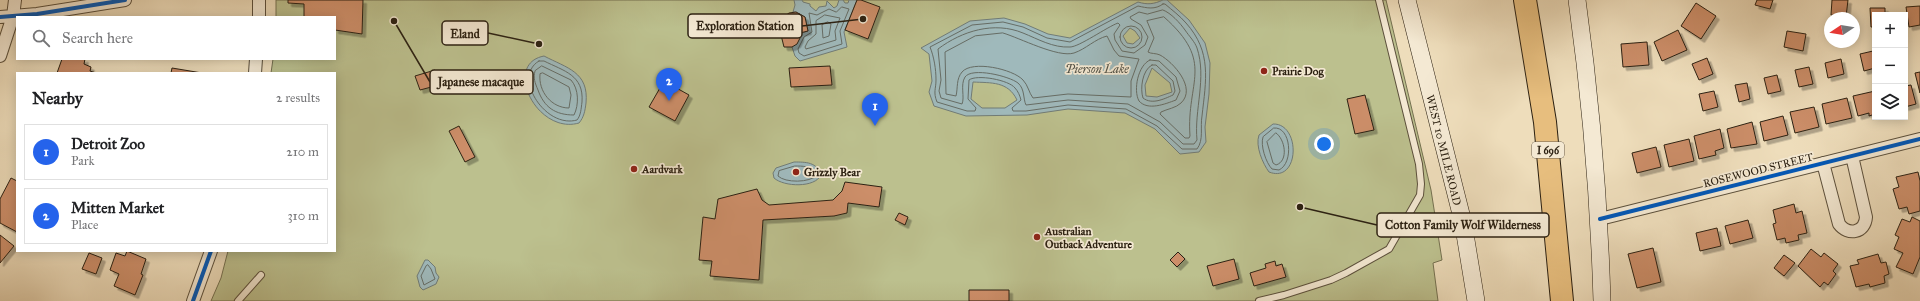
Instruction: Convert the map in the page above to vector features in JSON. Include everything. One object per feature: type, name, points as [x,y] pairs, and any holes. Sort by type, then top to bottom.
[{"type":"highway","name":"I 696","points":[[1525,0],[1545,122],[1562,301]]},
{"type":"main road","name":"WEST 10 MILE ROAD","points":[[1407,0],[1463,222],[1476,301]]},
{"type":"main road","points":[[1577,0],[1590,103],[1600,219],[1602,301]]},
{"type":"street","points":[[0,56],[12,16],[15,0]]},
{"type":"street","points":[[0,17],[37,14],[125,0]]},
{"type":"street","points":[[259,0],[259,16]]},
{"type":"street","points":[[255,72],[256,60]]},
{"type":"street","name":"ROSEWOOD STREET","points":[[1600,219],[1920,138]]},
{"type":"street","points":[[1823,163],[1839,224],[1843,229],[1850,232],[1855,232],[1863,228],[1866,224],[1866,217],[1852,156]]},
{"type":"street","points":[[193,301],[212,252]]},
{"type":"lane","points":[[1259,301],[1284,295],[1331,280],[1389,249],[1420,195],[1418,164],[1379,0]]},
{"type":"lane","points":[[238,301],[261,275]]},
{"type":"green space","points":[[276,0],[1386,0],[1431,190],[1442,260],[1433,263],[1438,301],[211,301],[221,278],[228,252],[336,252],[336,72],[271,72],[273,60],[336,60],[336,16],[276,16]]},
{"type":"water","points":[[794,0],[802,0],[803,2],[810,4],[810,6],[816,11],[819,7],[826,6],[827,1],[834,8],[837,6],[839,0],[843,0],[845,3],[848,3],[849,0],[857,0],[844,32],[847,47],[800,61],[795,56],[792,47],[800,33],[808,31],[805,17],[793,12],[795,5]]},
{"type":"water","name":"Pierson Lake","points":[[1167,0],[1189,20],[1205,43],[1210,63],[1209,94],[1205,127],[1206,142],[1199,152],[1180,154],[1155,129],[1125,113],[1068,109],[1027,115],[966,116],[934,106],[929,92],[932,81],[929,54],[921,48],[970,21],[1004,18],[1025,24],[1048,34],[1070,38],[1138,2],[1148,4]],"holes":[[[1130,28],[1135,31],[1140,38],[1133,44],[1127,43],[1123,36]],[[1152,68],[1170,83],[1172,92],[1157,97],[1146,96],[1145,85]],[[973,82],[992,83],[1004,86],[1009,89],[1017,100],[1005,108],[982,108],[971,99]]]},
{"type":"water","points":[[544,56],[575,72],[584,84],[586,103],[584,114],[579,123],[564,124],[550,119],[538,109],[530,97],[526,84],[526,72],[532,62]]},
{"type":"water","points":[[1273,124],[1282,126],[1289,133],[1292,142],[1293,152],[1291,162],[1287,169],[1279,173],[1269,172],[1262,160],[1258,144],[1259,135]]},
{"type":"water","points":[[794,162],[814,165],[817,167],[821,175],[813,182],[799,185],[785,183],[774,178],[773,173],[776,168]]},
{"type":"water","points":[[425,260],[428,260],[435,267],[436,273],[439,277],[436,284],[423,290],[420,287],[417,276]]},
{"type":"building","points":[[288,0],[363,0],[362,34],[336,30],[336,16],[304,16],[304,4],[288,3]]},
{"type":"building","points":[[857,0],[880,7],[868,39],[845,30]]},
{"type":"building","points":[[1757,0],[1773,0],[1770,9],[1755,5]]},
{"type":"building","points":[[1832,0],[1848,0],[1847,12],[1831,12]]},
{"type":"building","points":[[1696,3],[1716,16],[1701,39],[1681,26]]},
{"type":"building","points":[[1920,6],[1920,25],[1909,27],[1908,12],[1906,7]]},
{"type":"building","points":[[1870,8],[1885,8],[1885,12],[1872,12],[1871,27]]},
{"type":"building","points":[[796,12],[805,17],[808,31],[800,33],[800,38],[797,44],[792,47],[784,47],[779,27],[781,19],[789,13]]},
{"type":"building","points":[[1678,30],[1687,50],[1662,61],[1654,42]]},
{"type":"building","points":[[1787,31],[1806,34],[1803,51],[1784,47]]},
{"type":"building","points":[[1647,42],[1649,65],[1623,67],[1621,44]]},
{"type":"building","points":[[1872,51],[1872,69],[1864,71],[1860,54]]},
{"type":"building","points":[[1707,58],[1713,74],[1699,80],[1692,64]]},
{"type":"building","points":[[1841,59],[1844,74],[1828,78],[1825,63]]},
{"type":"building","points":[[62,60],[85,60],[84,64],[91,67],[90,71],[93,72],[57,72]]},
{"type":"building","points":[[830,66],[832,85],[791,87],[789,68]]},
{"type":"building","points":[[1809,67],[1813,84],[1799,87],[1795,70]]},
{"type":"building","points":[[172,68],[196,72],[171,72]]},
{"type":"building","points":[[435,70],[439,85],[420,90],[415,76]]},
{"type":"building","points":[[1920,72],[1920,93],[1915,73]]},
{"type":"building","points":[[1777,75],[1781,91],[1768,94],[1764,78]]},
{"type":"building","points":[[664,81],[689,95],[675,121],[649,107]]},
{"type":"building","points":[[1747,83],[1750,99],[1739,102],[1735,85]]},
{"type":"building","points":[[1911,85],[1916,104],[1908,106],[1908,86]]},
{"type":"building","points":[[1714,91],[1718,107],[1703,111],[1699,94]]},
{"type":"building","points":[[1872,92],[1872,115],[1869,116],[1869,113],[1858,116],[1853,96]]},
{"type":"building","points":[[1365,95],[1374,130],[1355,134],[1347,99]]},
{"type":"building","points":[[1847,98],[1852,118],[1826,124],[1822,104]]},
{"type":"building","points":[[1814,107],[1819,127],[1795,133],[1790,112]]},
{"type":"building","points":[[1783,116],[1788,135],[1764,141],[1760,122]]},
{"type":"building","points":[[1752,122],[1757,144],[1731,148],[1727,129]]},
{"type":"building","points":[[459,126],[475,157],[465,162],[449,131]]},
{"type":"building","points":[[1720,129],[1724,148],[1715,151],[1716,155],[1699,159],[1694,136]]},
{"type":"building","points":[[1689,139],[1694,161],[1669,167],[1664,145]]},
{"type":"building","points":[[1656,147],[1661,167],[1637,173],[1632,153]]},
{"type":"building","points":[[1918,172],[1920,181],[1920,211],[1909,214],[1907,207],[1899,209],[1893,189],[1899,187],[1896,177]]},
{"type":"building","points":[[11,178],[16,180],[16,231],[0,223],[0,199]]},
{"type":"building","points":[[845,182],[882,187],[879,207],[848,203],[847,213],[834,216],[763,220],[759,280],[710,276],[712,261],[699,260],[703,217],[715,219],[718,199],[757,189],[762,200],[769,205],[833,200],[842,191]]},
{"type":"building","points":[[1794,204],[1796,213],[1802,211],[1807,233],[1798,235],[1799,240],[1786,243],[1785,238],[1777,240],[1773,224],[1776,223],[1773,210]]},
{"type":"building","points":[[899,213],[908,217],[905,225],[895,220]]},
{"type":"building","points":[[1912,217],[1920,221],[1920,257],[1913,274],[1896,267],[1903,253],[1894,249],[1899,237],[1895,235],[1902,219],[1910,222]]},
{"type":"building","points":[[1748,220],[1753,238],[1730,244],[1725,226]]},
{"type":"building","points":[[1717,228],[1721,246],[1700,251],[1696,233]]},
{"type":"building","points":[[0,235],[14,246],[0,263]]},
{"type":"building","points":[[1653,248],[1661,282],[1637,288],[1628,254]]},
{"type":"building","points":[[1811,249],[1821,257],[1824,253],[1838,264],[1833,271],[1836,274],[1828,285],[1824,282],[1820,287],[1798,266]]},
{"type":"building","points":[[127,252],[129,252],[146,259],[141,274],[143,275],[135,295],[114,286],[119,274],[110,270],[116,253],[125,256]]},
{"type":"building","points":[[1178,252],[1185,259],[1177,267],[1170,260]]},
{"type":"building","points":[[89,253],[102,258],[96,274],[82,269]]},
{"type":"building","points":[[1878,254],[1881,263],[1886,262],[1889,274],[1884,276],[1885,283],[1870,287],[1869,284],[1856,287],[1850,266],[1859,264],[1857,260]]},
{"type":"building","points":[[1784,255],[1795,263],[1784,276],[1774,268]]},
{"type":"building","points":[[1234,259],[1239,279],[1213,286],[1207,266]]},
{"type":"building","points":[[1275,261],[1276,266],[1282,264],[1286,277],[1254,286],[1250,273],[1266,268],[1265,264]]},
{"type":"building","points":[[969,290],[1009,290],[1009,301],[969,301]]},
{"type":"cycle path","points":[[0,17],[37,14],[125,0]]},
{"type":"cycle path","points":[[1600,219],[1920,139]]},
{"type":"cycle path","points":[[193,301],[211,252]]},
{"type":"place","name":"Exploration Station","points":[[863,19]]},
{"type":"place","name":"Japanese macaque","points":[[394,21]]},
{"type":"place","name":"Eland","points":[[539,44]]},
{"type":"place","name":"Prairie Dog","points":[[1264,71]]},
{"type":"place","name":"Mitten Market","points":[[669,101]]},
{"type":"place","name":"Detroit Zoo","points":[[875,126]]},
{"type":"place","name":"Aardvark","points":[[634,169]]},
{"type":"place","name":"Grizzly Bear","points":[[796,172]]},
{"type":"place","name":"Cotton Family Wolf Wilderness","points":[[1300,207]]},
{"type":"place","name":"Australian Outback Adventure","points":[[1037,237]]}]
